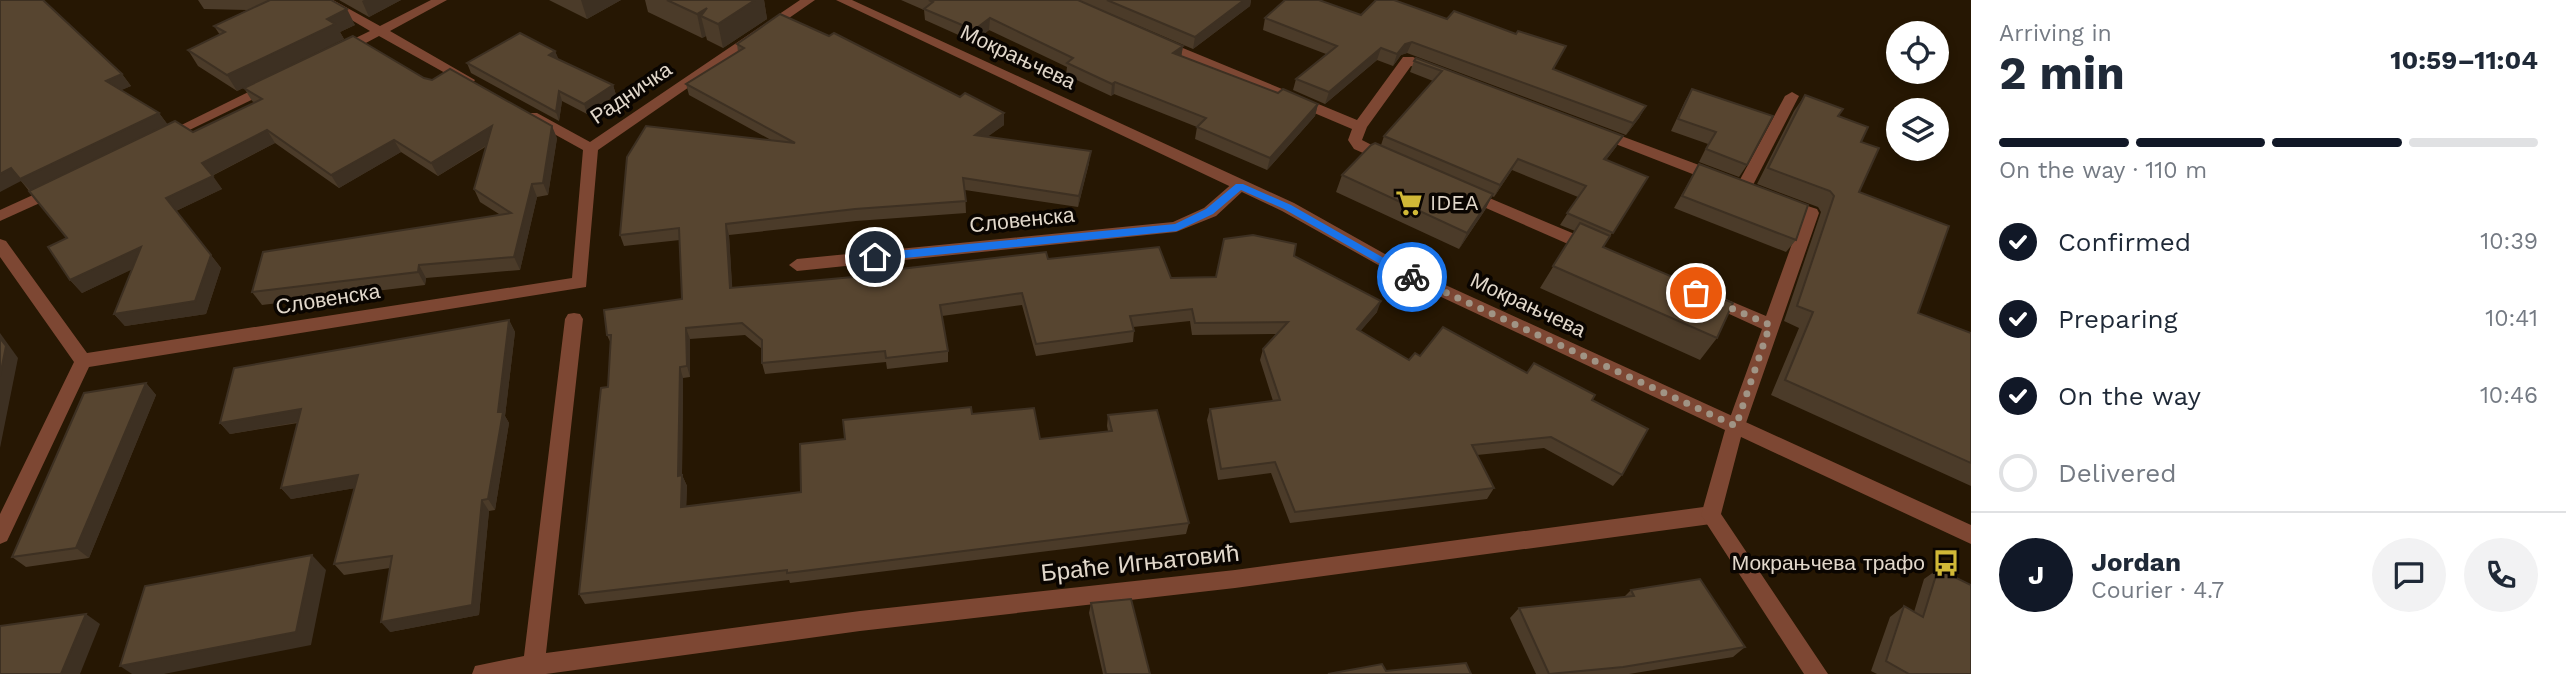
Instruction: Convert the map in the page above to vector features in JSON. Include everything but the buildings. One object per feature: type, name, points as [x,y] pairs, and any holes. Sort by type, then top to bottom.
[{"type":"street","points":[[324,0],[485,90]]},
{"type":"street","points":[[324,59],[440,0]]},
{"type":"street","name":"Радничка","points":[[580,282],[591,148],[809,0]]},
{"type":"street","name":"Мокрањчева","points":[[842,0],[1288,207],[1410,276],[1971,535]]},
{"type":"street","points":[[1147,37],[1360,127]]},
{"type":"street","points":[[1402,165],[1359,146],[1355,140],[1360,127],[1408,60],[1446,75]]},
{"type":"street","points":[[150,144],[290,76]]},
{"type":"street","points":[[1755,192],[1792,96]]},
{"type":"street","points":[[520,109],[591,148]]},
{"type":"street","points":[[1589,129],[1811,213],[1726,453],[1711,515],[1817,674]]},
{"type":"street","points":[[0,216],[75,180]]},
{"type":"street","name":"Словенска","points":[[797,265],[1177,227],[1210,212],[1239,186]]},
{"type":"street","points":[[1453,187],[1605,253]]},
{"type":"street","points":[[0,245],[83,361],[0,535]]},
{"type":"street","name":"Словенска","points":[[83,361],[580,282]]},
{"type":"street","points":[[1694,292],[1770,325]]},
{"type":"street","points":[[534,665],[574,319]]},
{"type":"street","name":"Браће Игњатовић","points":[[483,674],[860,621],[1235,579],[1711,515]]},
{"type":"way so far","points":[[1412,277],[1736,426],[1770,325],[1696,293]]},
{"type":"place","name":"IDEA","points":[[1409,203]]},
{"type":"place","name":"Мокрањчева трафо","points":[[1946,563]]},
{"type":"route","points":[[875,257],[1177,227],[1210,212],[1239,186],[1288,207],[1412,277]]}]
